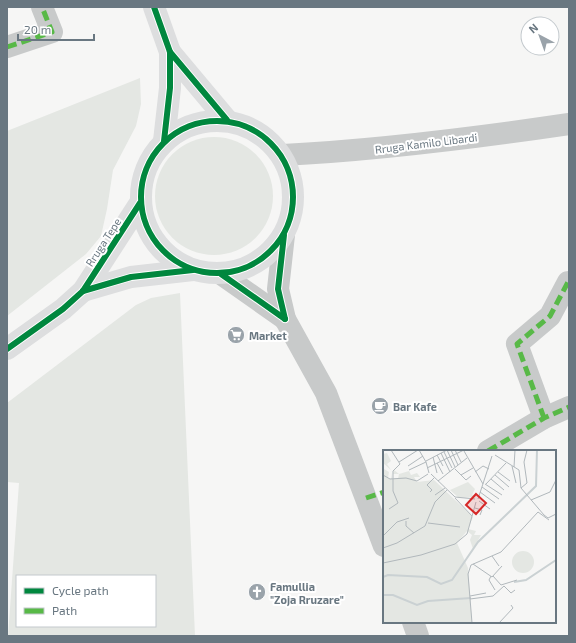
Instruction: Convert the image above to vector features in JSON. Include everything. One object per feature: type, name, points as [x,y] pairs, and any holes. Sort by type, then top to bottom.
[{"type":"main road","points":[[154,7],[170,52],[170,88],[164,141]]},
{"type":"main road","points":[[170,52],[227,120]]},
{"type":"main road","points":[[227,120],[259,131],[283,155],[293,183],[293,212],[284,235],[268,255],[246,268],[221,274],[193,270],[167,255],[148,232],[140,203],[145,169],[164,141],[193,123],[227,120]]},
{"type":"main road","name":"Rruga Tepe","points":[[7,348],[83,292],[140,203]]},
{"type":"main road","name":"Rruga Tepe","points":[[83,292],[131,277],[193,270]]},
{"type":"street","points":[[7,47],[52,32],[42,7]]},
{"type":"street","name":"Rruga Kamilo Libardi","points":[[283,155],[307,155],[416,145],[569,124]]},
{"type":"street","points":[[284,235],[278,289],[286,320],[326,393],[375,495],[383,540]]},
{"type":"street","points":[[221,274],[286,320]]},
{"type":"street","points":[[544,418],[517,344],[550,316],[568,282]]},
{"type":"street","points":[[490,450],[544,418],[569,407]]},
{"type":"street","points":[[413,623],[418,636]]},
{"type":"shaded area","points":[[140,78],[141,104],[136,126],[113,170],[101,236],[86,254],[7,316],[7,131]]},
{"type":"shaded area","points":[[214,137],[237,141],[256,154],[269,173],[273,196],[269,219],[256,238],[237,251],[214,255],[191,251],[172,238],[159,219],[155,196],[159,173],[172,154],[191,141]]},
{"type":"shaded area","points":[[180,293],[195,636],[8,636],[19,483],[7,482],[7,403],[136,305],[151,298]]},
{"type":"marked path","points":[[7,47],[52,32],[42,7]]},
{"type":"marked path","points":[[544,418],[517,344],[550,316],[568,282]]},
{"type":"marked path","points":[[490,450],[544,418],[569,407]]},
{"type":"marked path","points":[[366,498],[383,492]]},
{"type":"cycle path","points":[[154,7],[170,52],[170,88],[164,141]]},
{"type":"cycle path","points":[[170,52],[227,120]]},
{"type":"cycle path","points":[[224,121],[246,126],[271,143],[288,168],[292,182],[293,197],[292,212],[288,226],[271,251],[246,268],[232,272],[210,273],[188,268],[169,256],[158,245],[146,226],[142,212],[141,190],[146,168],[158,149],[169,138],[188,126],[202,122],[224,121]]},
{"type":"cycle path","points":[[7,349],[63,309],[83,291],[140,203]]},
{"type":"cycle path","points":[[284,235],[278,289],[285,319]]},
{"type":"cycle path","points":[[83,291],[131,277],[193,270]]},
{"type":"cycle path","points":[[221,274],[285,319]]},
{"type":"place","name":"Market","points":[[236,335]]},
{"type":"place","name":"Bar Kafe","points":[[380,406]]},
{"type":"place","name":"Famullia \"Zoja Rruzare\"","points":[[257,592]]}]
